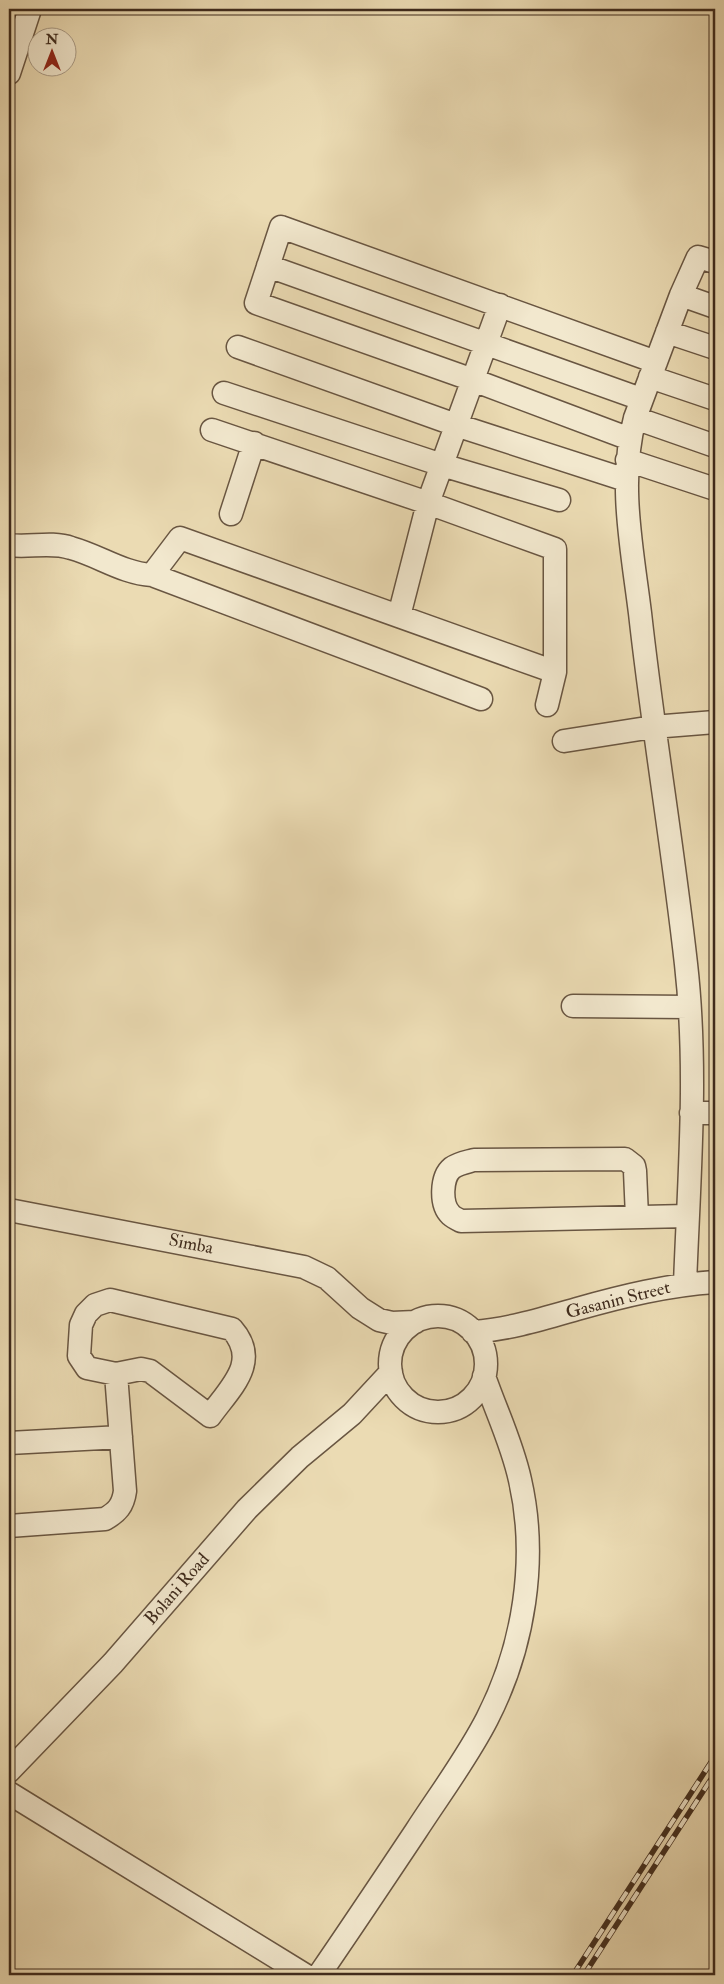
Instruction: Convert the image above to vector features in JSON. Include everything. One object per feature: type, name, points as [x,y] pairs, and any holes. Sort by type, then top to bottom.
[{"type":"street","points":[[9,74],[30,9]]},
{"type":"street","points":[[632,439],[256,303],[281,227],[500,305],[653,370],[715,399]]},
{"type":"street","points":[[685,1284],[691,1113],[689,1007],[679,909],[653,727],[632,439],[653,370],[681,295],[707,260]]},
{"type":"street","points":[[268,266],[486,343],[632,439],[715,489]]},
{"type":"street","points":[[681,295],[715,306]]},
{"type":"street","points":[[399,616],[428,503],[500,305]]},
{"type":"street","points":[[667,332],[715,348]]},
{"type":"street","points":[[238,347],[456,425],[715,446]]},
{"type":"street","points":[[224,392],[442,465],[559,500]]},
{"type":"street","points":[[212,430],[428,503],[555,549],[555,672],[547,705]]},
{"type":"street","points":[[232,514],[254,443]]},
{"type":"street","points":[[152,576],[180,538],[555,672]]},
{"type":"street","points":[[9,545],[71,547],[120,569],[135,574],[152,576],[480,699]]},
{"type":"street","points":[[564,740],[653,727],[715,722]]},
{"type":"street","points":[[573,1006],[689,1007]]},
{"type":"street","points":[[691,1113],[715,1113]]},
{"type":"street","points":[[636,1217],[635,1171],[634,1166],[625,1159],[474,1160],[453,1167],[447,1172],[444,1182],[445,1205],[450,1214],[461,1221],[687,1216]]},
{"type":"street","name":"Simba","points":[[9,1210],[304,1267],[327,1278],[360,1308]]},
{"type":"street","name":"Gasanin Street","points":[[485,1367],[504,1334],[521,1326],[607,1301],[685,1284],[715,1282]]},
{"type":"street","points":[[110,1300],[232,1329],[241,1339],[245,1356],[242,1370],[210,1416],[150,1371],[141,1369],[116,1374],[87,1368],[79,1356],[81,1325],[86,1314],[94,1305],[110,1300]]},
{"type":"street","points":[[319,1975],[487,1720],[502,1687],[521,1618],[528,1548],[521,1481],[485,1367],[481,1344],[473,1332],[462,1322],[448,1317],[433,1316],[415,1322],[392,1323],[378,1320],[360,1308]]},
{"type":"street","points":[[360,1308],[391,1365],[395,1385],[403,1396],[418,1407],[435,1411],[452,1409],[465,1403],[475,1393],[485,1367]]},
{"type":"street","points":[[391,1365],[397,1339],[415,1322]]},
{"type":"street","name":"Gasanin Street","points":[[473,1332],[521,1326]]},
{"type":"street","name":"Bolani Road","points":[[9,1772],[113,1663],[246,1509],[300,1457],[352,1414],[391,1365]]},
{"type":"street","points":[[9,1526],[105,1519],[116,1512],[123,1503],[125,1491],[116,1374]]},
{"type":"street","name":"Bolani Road","points":[[352,1414],[375,1403],[403,1396]]},
{"type":"street","points":[[465,1403],[505,1429]]},
{"type":"street","points":[[9,1443],[121,1436]]},
{"type":"street","points":[[9,1793],[305,1975]]},
{"type":"railway","points":[[573,1975],[715,1756]]},
{"type":"railway","points":[[584,1975],[715,1773]]}]
